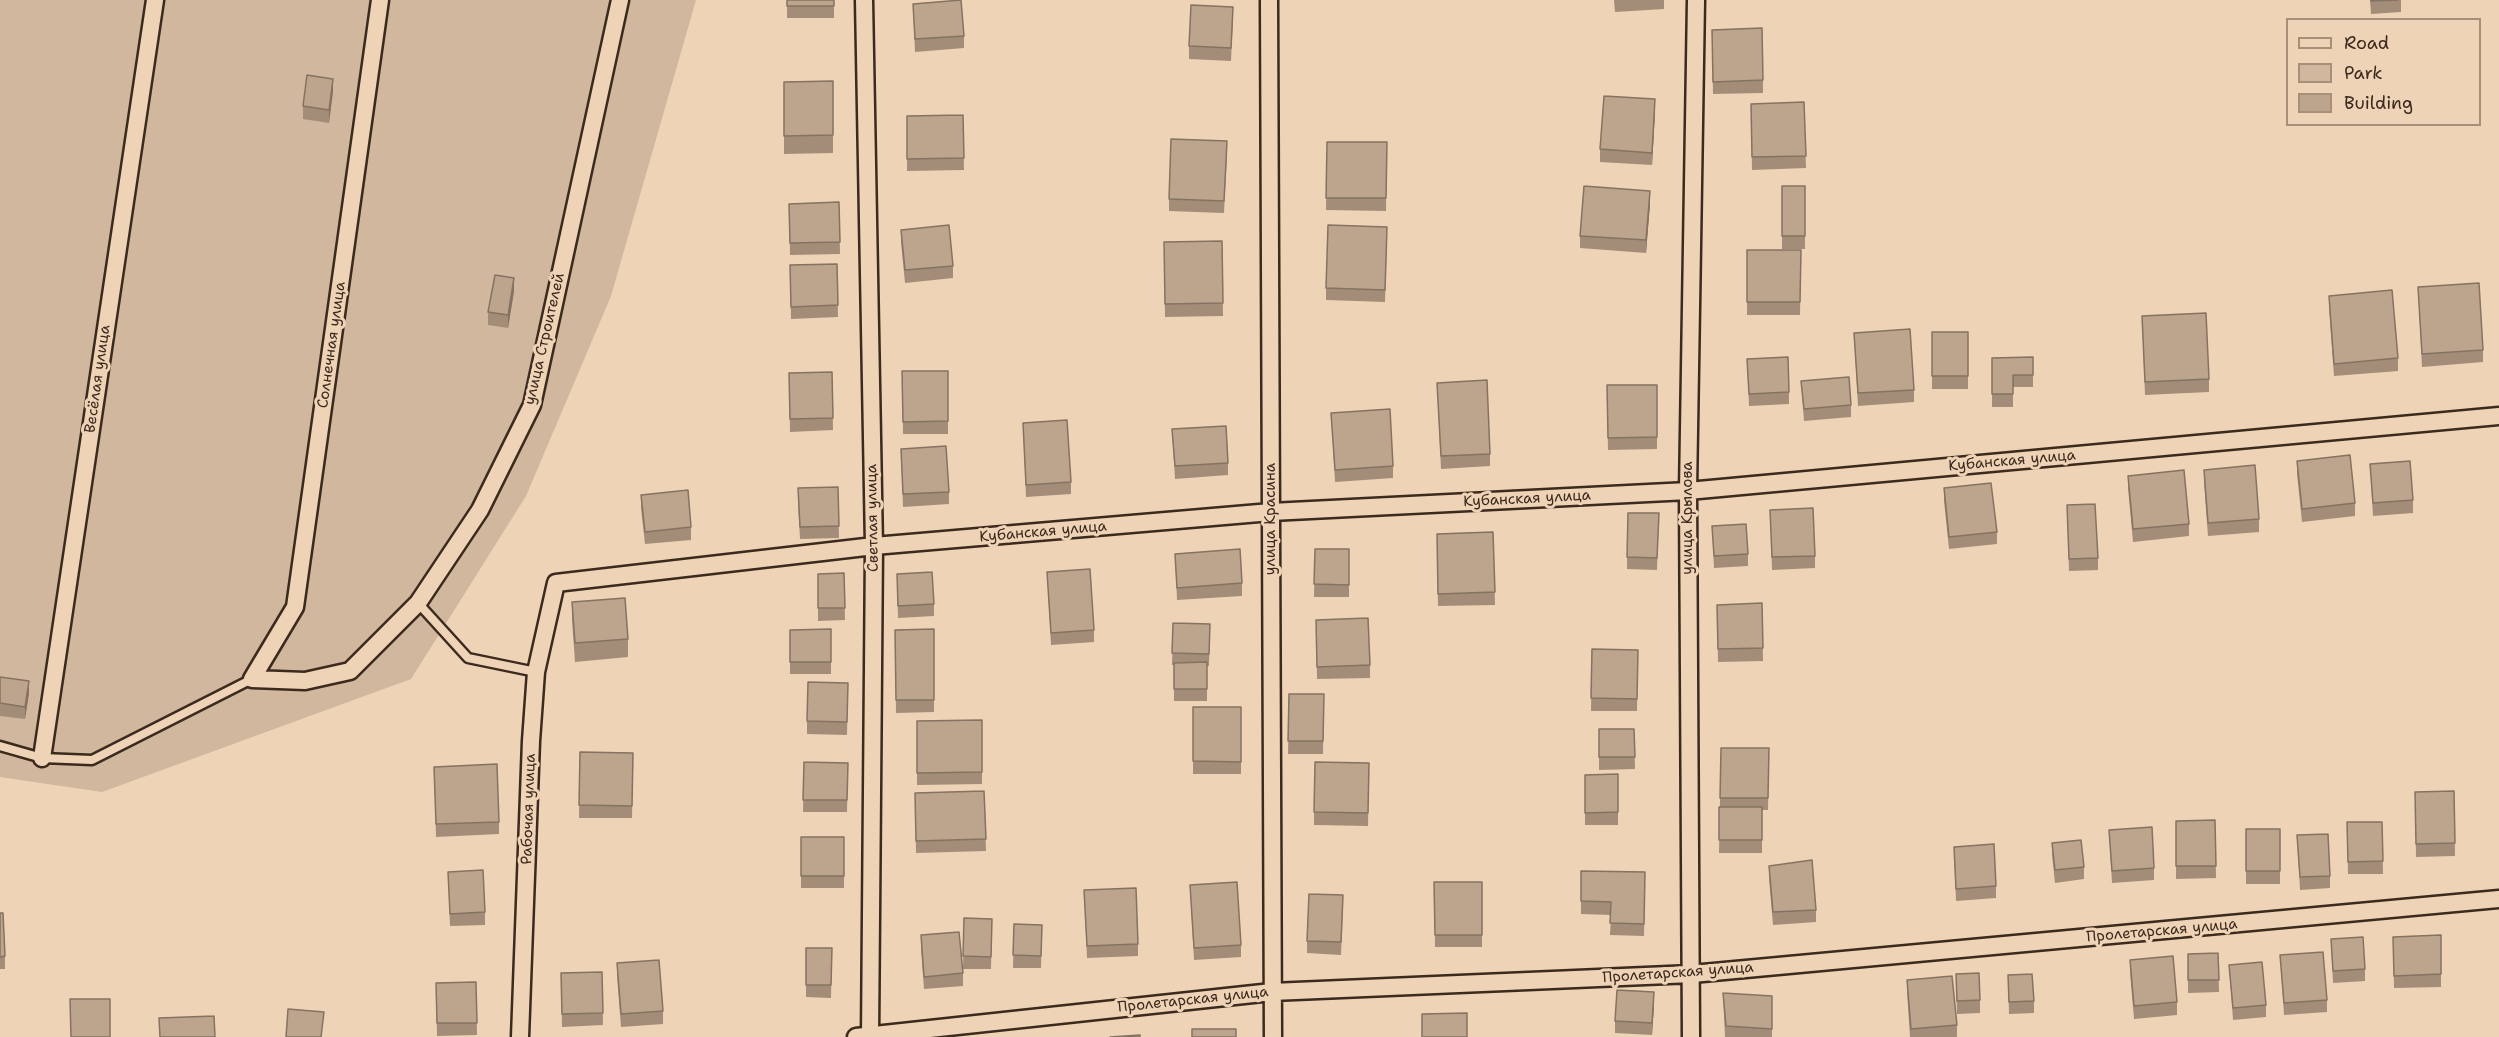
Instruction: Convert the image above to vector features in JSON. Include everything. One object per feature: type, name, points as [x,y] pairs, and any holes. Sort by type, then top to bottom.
[{"type":"street","name":"Весёлая улица","points":[[42,758],[155,0]]},
{"type":"street","name":"Солнечная улица","points":[[252,679],[295,608],[380,0]]},
{"type":"street","name":"улица Строителей","points":[[252,679],[305,681],[350,670],[418,603],[480,510],[532,405],[620,0]]},
{"type":"street","name":"Светлая улица","points":[[864,0],[874,546],[865,1037]]},
{"type":"street","name":"улица Красина","points":[[1269,0],[1273,1037]]},
{"type":"street","name":"улица Крылова","points":[[1691,1037],[1688,491],[1696,0]]},
{"type":"street","name":"Кубанская улица","points":[[556,583],[874,546],[1271,512],[1688,491],[2499,416]]},
{"type":"street","name":"Рабочая улица","points":[[520,1037],[531,741],[536,672],[556,583]]},
{"type":"street","name":"Пролетарская улица","points":[[865,1037],[1272,992],[1692,974],[2499,899]]},
{"type":"lane","points":[[418,603],[468,658],[536,672]]},
{"type":"lane","points":[[0,746],[42,758],[92,760],[252,679]]},
{"type":"green space","points":[[0,0],[696,0],[611,296],[526,496],[411,679],[102,792],[0,777]]},
{"type":"building","points":[[787,0],[834,0],[834,6],[787,6]]},
{"type":"building","points":[[961,0],[964,36],[915,39],[913,4]]},
{"type":"building","points":[[1191,5],[1233,7],[1231,48],[1189,46]]},
{"type":"building","points":[[1762,28],[1763,80],[1713,82],[1712,30]]},
{"type":"building","points":[[307,75],[333,79],[329,110],[303,106]]},
{"type":"building","points":[[833,81],[833,135],[784,136],[784,82]]},
{"type":"building","points":[[1604,96],[1655,99],[1652,153],[1600,149]]},
{"type":"building","points":[[1804,102],[1806,156],[1752,157],[1751,104]]},
{"type":"building","points":[[963,115],[964,158],[907,159],[907,116]]},
{"type":"building","points":[[1171,139],[1227,141],[1224,201],[1169,199]]},
{"type":"building","points":[[1327,142],[1387,142],[1386,198],[1326,198]]},
{"type":"building","points":[[1584,186],[1650,191],[1646,240],[1580,236]]},
{"type":"building","points":[[1782,186],[1805,186],[1805,236],[1782,236]]},
{"type":"building","points":[[839,202],[840,242],[790,243],[789,204]]},
{"type":"building","points":[[949,225],[953,266],[905,270],[901,230]]},
{"type":"building","points":[[1328,225],[1387,227],[1385,290],[1326,288]]},
{"type":"building","points":[[1222,241],[1223,303],[1165,304],[1164,242]]},
{"type":"building","points":[[1747,250],[1801,250],[1800,302],[1747,302]]},
{"type":"building","points":[[837,264],[838,305],[791,307],[790,265]]},
{"type":"building","points":[[495,275],[514,278],[508,315],[488,312]]},
{"type":"building","points":[[2479,283],[2483,350],[2422,354],[2418,287]]},
{"type":"building","points":[[2392,290],[2398,358],[2334,364],[2329,296]]},
{"type":"building","points":[[2206,313],[2209,379],[2145,382],[2142,316]]},
{"type":"building","points":[[1910,329],[1914,390],[1858,393],[1854,333]]},
{"type":"building","points":[[1932,332],[1968,332],[1968,376],[1932,376]]},
{"type":"building","points":[[1788,357],[1789,392],[1749,394],[1747,359]]},
{"type":"building","points":[[2033,357],[2033,375],[2013,375],[2013,394],[1992,394],[1992,358]]},
{"type":"building","points":[[902,371],[948,371],[948,421],[903,422]]},
{"type":"building","points":[[832,372],[833,418],[790,419],[789,373]]},
{"type":"building","points":[[1849,377],[1851,405],[1804,409],[1801,381]]},
{"type":"building","points":[[1487,380],[1490,454],[1441,456],[1437,383]]},
{"type":"building","points":[[1607,385],[1657,385],[1657,437],[1608,438]]},
{"type":"building","points":[[1390,409],[1393,466],[1335,470],[1331,413]]},
{"type":"building","points":[[1067,420],[1071,482],[1026,485],[1023,423]]},
{"type":"building","points":[[1226,426],[1228,463],[1175,466],[1172,429]]},
{"type":"building","points":[[946,446],[949,492],[903,494],[901,449]]},
{"type":"building","points":[[2350,455],[2355,503],[2302,509],[2297,461]]},
{"type":"building","points":[[2410,461],[2413,500],[2373,503],[2370,464]]},
{"type":"building","points":[[2255,465],[2259,519],[2208,523],[2204,470]]},
{"type":"building","points":[[2184,470],[2189,524],[2133,529],[2128,476]]},
{"type":"building","points":[[1991,483],[1997,532],[1949,537],[1944,488]]},
{"type":"building","points":[[838,487],[839,526],[800,527],[798,488]]},
{"type":"building","points":[[688,490],[691,527],[645,532],[641,495]]},
{"type":"building","points":[[2095,504],[2098,558],[2069,559],[2067,505]]},
{"type":"building","points":[[1813,508],[1815,556],[1772,557],[1770,510]]},
{"type":"building","points":[[1628,513],[1659,513],[1657,558],[1627,557]]},
{"type":"building","points":[[1746,524],[1748,554],[1714,556],[1712,526]]},
{"type":"building","points":[[1493,532],[1495,592],[1438,594],[1437,534]]},
{"type":"building","points":[[1240,549],[1242,583],[1177,588],[1175,554]]},
{"type":"building","points":[[1315,549],[1349,549],[1349,585],[1314,584]]},
{"type":"building","points":[[1090,569],[1094,630],[1051,633],[1047,572]]},
{"type":"building","points":[[932,572],[934,604],[898,606],[897,574]]},
{"type":"building","points":[[844,573],[845,608],[818,608],[818,574]]},
{"type":"building","points":[[625,598],[628,639],[575,643],[572,602]]},
{"type":"building","points":[[1762,603],[1763,648],[1718,649],[1717,605]]},
{"type":"building","points":[[1368,618],[1370,665],[1317,667],[1316,620]]},
{"type":"building","points":[[1173,623],[1210,624],[1209,654],[1172,653]]},
{"type":"building","points":[[831,629],[831,662],[790,662],[790,630]]},
{"type":"building","points":[[934,629],[934,700],[896,700],[895,630]]},
{"type":"building","points":[[1592,649],[1638,650],[1637,699],[1591,698]]},
{"type":"building","points":[[1207,662],[1207,689],[1174,689],[1174,663]]},
{"type":"building","points":[[0,677],[29,681],[25,707],[0,703]]},
{"type":"building","points":[[808,682],[848,683],[847,722],[807,721]]},
{"type":"building","points":[[1289,694],[1324,694],[1323,741],[1288,741]]},
{"type":"building","points":[[1193,707],[1241,707],[1241,762],[1193,761]]},
{"type":"building","points":[[982,720],[982,772],[917,773],[917,721]]},
{"type":"building","points":[[1599,729],[1634,729],[1635,757],[1599,757]]},
{"type":"building","points":[[1721,748],[1769,748],[1768,798],[1720,798]]},
{"type":"building","points":[[580,752],[633,753],[632,806],[579,805]]},
{"type":"building","points":[[804,762],[848,763],[847,800],[803,800]]},
{"type":"building","points":[[1315,762],[1369,763],[1368,813],[1314,812]]},
{"type":"building","points":[[497,764],[499,822],[436,824],[434,767]]},
{"type":"building","points":[[1618,774],[1618,812],[1585,813],[1585,775]]},
{"type":"building","points":[[984,791],[986,839],[916,841],[915,793]]},
{"type":"building","points":[[2454,791],[2455,843],[2416,844],[2415,792]]},
{"type":"building","points":[[1719,807],[1762,807],[1762,840],[1719,840]]},
{"type":"building","points":[[2215,820],[2216,866],[2176,866],[2176,821]]},
{"type":"building","points":[[2347,822],[2382,822],[2383,861],[2348,862]]},
{"type":"building","points":[[2152,827],[2154,868],[2112,871],[2109,830]]},
{"type":"building","points":[[2246,829],[2280,829],[2280,871],[2246,871]]},
{"type":"building","points":[[2328,834],[2330,876],[2300,877],[2297,835]]},
{"type":"building","points":[[801,837],[844,837],[844,876],[801,876]]},
{"type":"building","points":[[2081,840],[2084,867],[2055,870],[2052,843]]},
{"type":"building","points":[[1994,844],[1996,886],[1956,889],[1954,847]]},
{"type":"building","points":[[1812,860],[1816,910],[1773,912],[1769,866]]},
{"type":"building","points":[[483,870],[485,912],[450,914],[448,872]]},
{"type":"building","points":[[1581,871],[1645,872],[1644,924],[1610,923],[1611,902],[1581,901]]},
{"type":"building","points":[[1237,882],[1241,945],[1194,948],[1190,885]]},
{"type":"building","points":[[1434,882],[1482,882],[1482,935],[1435,935]]},
{"type":"building","points":[[1136,888],[1138,944],[1087,946],[1084,890]]},
{"type":"building","points":[[1309,894],[1343,895],[1341,942],[1307,941]]},
{"type":"building","points":[[0,913],[3,913],[5,956],[0,957]]},
{"type":"building","points":[[964,918],[992,919],[991,957],[963,956]]},
{"type":"building","points":[[1014,924],[1042,925],[1041,956],[1013,955]]},
{"type":"building","points":[[959,932],[963,973],[924,977],[921,935]]},
{"type":"building","points":[[2441,935],[2441,974],[2394,976],[2393,937]]},
{"type":"building","points":[[2363,937],[2365,969],[2333,971],[2331,939]]},
{"type":"building","points":[[806,948],[832,948],[831,985],[806,985]]},
{"type":"building","points":[[2323,952],[2327,1000],[2284,1003],[2280,955]]},
{"type":"building","points":[[2218,953],[2219,980],[2188,980],[2188,954]]},
{"type":"building","points":[[2173,956],[2177,1002],[2134,1006],[2130,960]]},
{"type":"building","points":[[659,960],[663,1011],[621,1014],[617,963]]},
{"type":"building","points":[[2262,962],[2266,1005],[2233,1008],[2229,965]]},
{"type":"building","points":[[602,972],[603,1013],[562,1014],[561,973]]},
{"type":"building","points":[[1979,973],[1980,1000],[1957,1001],[1956,974]]},
{"type":"building","points":[[2032,974],[2034,1001],[2009,1002],[2008,975]]},
{"type":"building","points":[[1952,976],[1957,1025],[1911,1029],[1907,980]]},
{"type":"building","points":[[476,982],[477,1023],[437,1023],[436,983]]},
{"type":"building","points":[[1617,990],[1654,992],[1652,1023],[1615,1021]]},
{"type":"building","points":[[1723,993],[1772,996],[1772,1029],[1726,1026]]},
{"type":"building","points":[[70,999],[110,999],[110,1037],[71,1037]]},
{"type":"building","points":[[288,1009],[324,1012],[321,1037],[286,1037]]},
{"type":"building","points":[[1467,1013],[1467,1037],[1422,1037],[1422,1014]]},
{"type":"building","points":[[214,1016],[215,1037],[160,1037],[159,1018]]},
{"type":"building","points":[[1192,1029],[1236,1029],[1236,1037],[1192,1037]]},
{"type":"building","points":[[1140,1035],[1140,1037],[1110,1037]]}]
